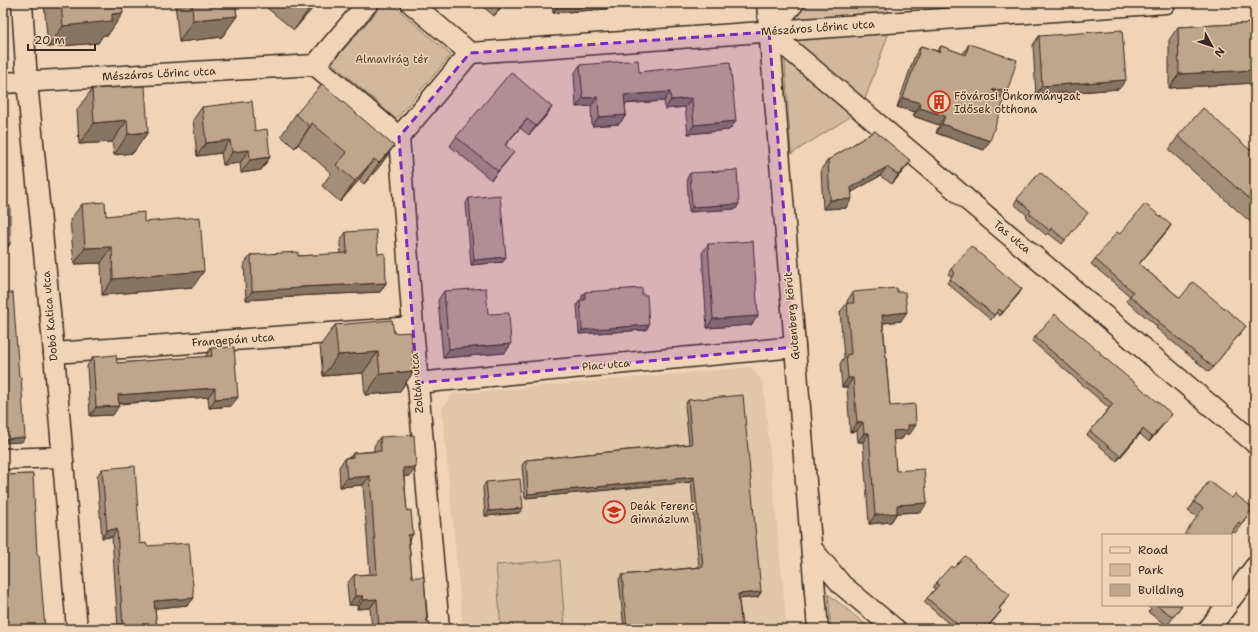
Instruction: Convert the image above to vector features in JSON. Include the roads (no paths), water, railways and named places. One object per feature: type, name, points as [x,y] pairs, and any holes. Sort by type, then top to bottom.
[{"type":"street","name":"Dobó Katica utca","points":[[22,3],[27,82],[54,354],[77,629]]},
{"type":"street","points":[[368,3],[315,65],[398,137],[470,54],[411,3]]},
{"type":"street","name":"Gutenberg körút","points":[[767,3],[818,629]]},
{"type":"street","points":[[769,32],[794,3]]},
{"type":"street","name":"Mészáros Lőrinc utca","points":[[470,54],[1166,3]]},
{"type":"street","name":"Tas utca","points":[[769,32],[1255,443]]},
{"type":"street","name":"Mészáros Lőrinc utca","points":[[3,83],[315,65]]},
{"type":"street","name":"Zoltán utca","points":[[398,137],[412,327],[439,629]]},
{"type":"street","name":"Frangepán utca","points":[[54,354],[412,327]]},
{"type":"street","name":"Piac utca","points":[[417,383],[795,348]]},
{"type":"street","points":[[3,459],[62,456]]},
{"type":"street","points":[[812,549],[842,585],[895,629]]},
{"type":"street","points":[[1232,598],[1255,567]]},
{"type":"street","points":[[1209,629],[1226,606]]},
{"type":"place","name":"Fővárosi Önkormányzat Idősek otthona","points":[[939,102]]},
{"type":"place","name":"Deák Ferenc Gimnázium","points":[[614,512]]},
{"type":"park label","name":"Almavirág tér","points":[[392,59]]}]
